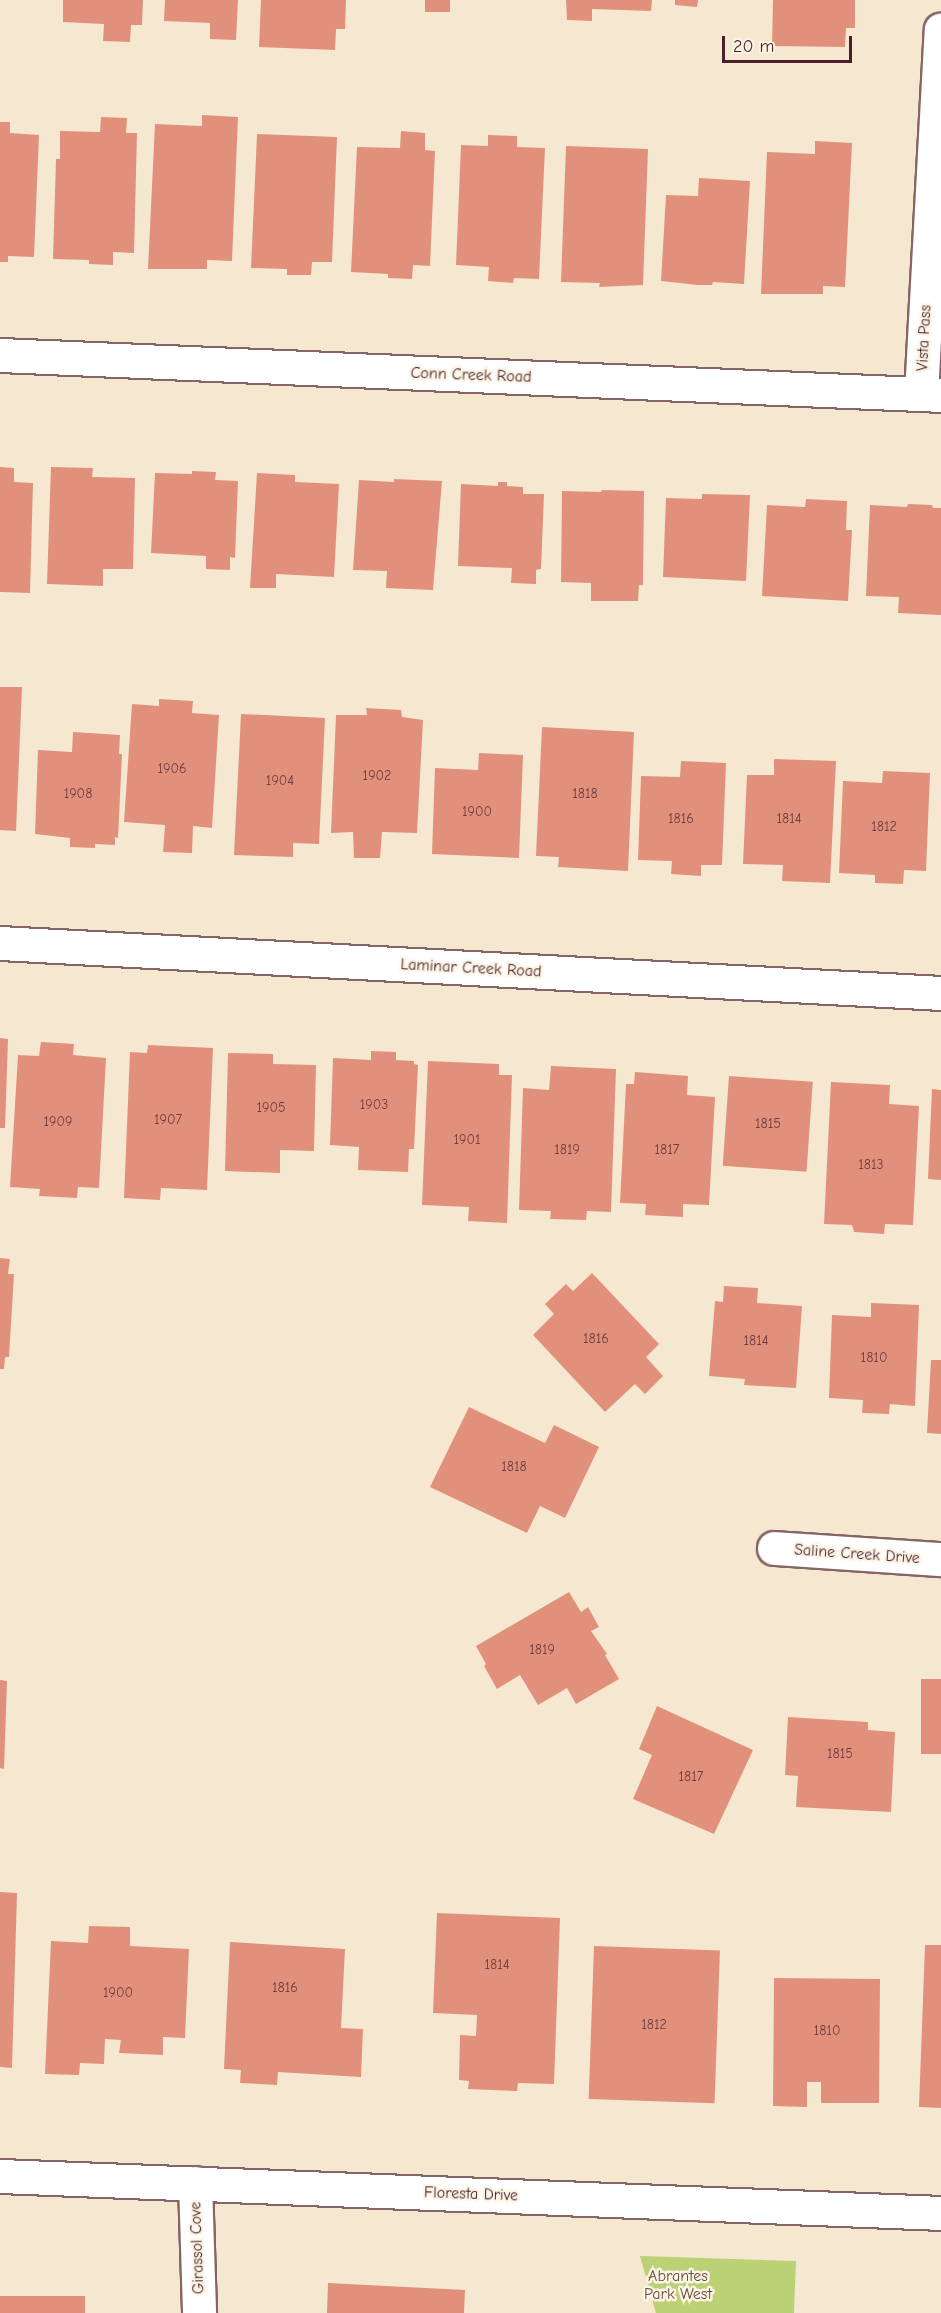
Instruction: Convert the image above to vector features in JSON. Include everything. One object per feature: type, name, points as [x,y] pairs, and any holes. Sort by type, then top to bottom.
[{"type":"street","name":"Vista Pass","points":[[931,395],[941,30]]},
{"type":"street","name":"Conn Creek Road","points":[[0,355],[931,395]]},
{"type":"street","name":"Laminar Creek Road","points":[[0,943],[941,993]]},
{"type":"street","name":"Saline Creek Drive","points":[[774,1548],[941,1559]]},
{"type":"street","name":"Floresta Drive","points":[[0,2176],[941,2213]]},
{"type":"street","name":"Girassol Cove","points":[[195,2183],[199,2313]]},
{"type":"green space","name":"Abrantes Park West","points":[[640,2256],[796,2261],[794,2313],[656,2313]]},
{"type":"building","points":[[63,0],[143,0],[142,25],[131,25],[130,42],[103,41],[104,24],[63,22]]},
{"type":"building","points":[[165,0],[238,0],[236,40],[210,39],[210,23],[164,21]]},
{"type":"building","points":[[261,0],[346,0],[345,29],[336,29],[335,50],[259,47]]},
{"type":"building","points":[[425,0],[450,0],[450,12],[425,12]]},
{"type":"building","points":[[566,0],[652,0],[651,11],[592,9],[592,21],[567,20]]},
{"type":"building","points":[[675,0],[698,0],[697,7],[675,5]]},
{"type":"building","points":[[773,0],[855,0],[855,28],[846,28],[845,47],[772,46]]},
{"type":"building","points":[[202,115],[238,117],[232,261],[207,260],[207,269],[148,269],[155,124],[202,126]]},
{"type":"building","points":[[101,117],[127,118],[126,133],[137,133],[134,253],[113,252],[113,265],[89,264],[89,260],[53,259],[56,159],[60,159],[60,131],[100,132]]},
{"type":"building","points":[[0,122],[10,122],[10,133],[39,135],[34,257],[8,256],[8,262],[0,262]]},
{"type":"building","points":[[401,131],[425,133],[425,150],[435,151],[430,266],[413,265],[412,279],[388,278],[388,274],[351,272],[357,147],[400,148]]},
{"type":"building","points":[[257,134],[337,137],[332,262],[312,262],[311,275],[287,275],[287,269],[251,268]]},
{"type":"building","points":[[488,135],[517,136],[517,147],[545,148],[539,279],[514,278],[513,283],[488,281],[489,267],[456,265],[461,145],[488,146]]},
{"type":"building","points":[[815,141],[852,143],[845,287],[823,286],[823,294],[761,294],[767,152],[815,154]]},
{"type":"building","points":[[566,146],[648,149],[643,285],[599,287],[600,283],[561,282]]},
{"type":"building","points":[[699,178],[750,181],[744,284],[713,282],[712,285],[698,285],[661,281],[666,195],[698,196]]},
{"type":"building","points":[[0,467],[14,468],[14,482],[33,483],[30,593],[0,592]]},
{"type":"building","points":[[51,467],[93,468],[92,477],[135,478],[133,569],[103,569],[103,586],[47,584]]},
{"type":"building","points":[[192,471],[216,472],[215,480],[238,481],[235,558],[230,557],[230,570],[206,569],[206,556],[151,553],[155,473],[192,474]]},
{"type":"building","points":[[257,473],[295,475],[295,482],[339,484],[334,577],[276,574],[276,588],[250,588]]},
{"type":"building","points":[[394,479],[442,481],[433,590],[386,588],[387,571],[353,570],[359,480],[394,482]]},
{"type":"building","points":[[498,482],[507,482],[507,486],[523,487],[523,494],[544,494],[541,569],[536,570],[536,584],[511,583],[512,568],[458,566],[461,484],[498,486]]},
{"type":"building","points":[[602,490],[644,491],[643,585],[639,585],[638,601],[591,601],[591,583],[561,582],[562,491],[601,492]]},
{"type":"building","points":[[702,494],[750,495],[746,581],[663,577],[666,498],[702,499]]},
{"type":"building","points":[[806,499],[847,501],[846,530],[852,530],[848,601],[762,596],[767,505],[805,507]]},
{"type":"building","points":[[908,504],[932,505],[933,508],[941,508],[941,615],[898,613],[899,597],[866,596],[870,505],[907,507]]},
{"type":"building","points":[[0,687],[22,687],[16,831],[0,830]]},
{"type":"building","points":[[159,699],[193,701],[192,713],[219,715],[212,828],[193,826],[192,853],[163,852],[165,825],[124,822],[132,704],[159,706]]},
{"type":"building","points":[[366,708],[401,710],[402,717],[423,720],[417,833],[382,832],[380,858],[354,858],[353,832],[331,833],[336,715],[367,715]]},
{"type":"building","points":[[241,714],[325,718],[319,844],[293,843],[293,857],[234,855]]},
{"type":"building","points":[[542,727],[634,732],[628,871],[558,867],[559,857],[536,856]]},
{"type":"building","points":[[73,732],[120,735],[119,754],[122,754],[118,838],[115,837],[115,845],[95,844],[95,848],[70,847],[70,838],[35,834],[38,750],[72,752]]},
{"type":"building","points":[[479,753],[523,755],[519,858],[432,854],[435,768],[478,770]]},
{"type":"building","points":[[774,759],[836,761],[830,883],[782,881],[783,865],[743,864],[747,775],[774,775]]},
{"type":"building","points":[[681,761],[726,763],[722,865],[701,865],[701,876],[671,874],[672,861],[638,860],[641,776],[680,777]]},
{"type":"building","points":[[883,771],[930,773],[926,871],[904,870],[903,884],[875,883],[875,875],[839,873],[843,781],[882,783]]},
{"type":"building","points":[[0,1038],[8,1039],[5,1128],[0,1128]]},
{"type":"building","points":[[41,1042],[74,1044],[73,1055],[106,1058],[99,1188],[78,1187],[77,1198],[39,1196],[40,1189],[10,1187],[18,1055],[39,1056]]},
{"type":"building","points":[[148,1045],[213,1048],[207,1190],[161,1188],[160,1200],[124,1198],[130,1052],[147,1053]]},
{"type":"building","points":[[371,1051],[396,1052],[396,1060],[414,1061],[414,1064],[418,1065],[414,1149],[409,1149],[408,1172],[358,1170],[359,1147],[330,1145],[333,1058],[371,1060]]},
{"type":"building","points":[[228,1053],[273,1054],[273,1064],[316,1065],[314,1151],[280,1150],[280,1173],[225,1171]]},
{"type":"building","points":[[428,1061],[499,1064],[499,1075],[512,1075],[507,1223],[468,1221],[469,1207],[422,1205]]},
{"type":"building","points":[[551,1066],[616,1069],[611,1212],[587,1211],[586,1220],[550,1219],[551,1211],[519,1210],[523,1088],[549,1090]]},
{"type":"building","points":[[635,1072],[688,1076],[687,1095],[715,1097],[709,1205],[683,1204],[683,1217],[645,1215],[646,1204],[620,1203],[626,1084],[634,1084]]},
{"type":"building","points":[[729,1076],[813,1082],[807,1172],[723,1166]]},
{"type":"building","points":[[831,1082],[890,1085],[889,1104],[919,1106],[913,1225],[885,1224],[884,1234],[854,1232],[852,1225],[824,1224]]},
{"type":"building","points":[[932,1089],[941,1090],[941,1180],[928,1179]]},
{"type":"building","points":[[0,1258],[10,1259],[8,1274],[14,1274],[9,1357],[5,1357],[4,1369],[0,1369]]},
{"type":"building","points":[[592,1273],[659,1344],[646,1357],[663,1376],[645,1394],[635,1384],[605,1412],[533,1335],[554,1314],[545,1304],[566,1284],[573,1291]]},
{"type":"building","points":[[724,1286],[758,1288],[757,1303],[802,1306],[796,1388],[744,1385],[745,1379],[709,1376],[715,1301],[723,1302]]},
{"type":"building","points":[[871,1303],[919,1305],[915,1406],[890,1404],[889,1414],[862,1413],[863,1400],[829,1398],[832,1315],[871,1317]]},
{"type":"building","points":[[931,1360],[941,1360],[941,1434],[927,1433]]},
{"type":"building","points":[[469,1407],[545,1443],[554,1425],[599,1447],[565,1518],[540,1506],[527,1533],[430,1487]]},
{"type":"building","points":[[569,1592],[581,1612],[588,1607],[599,1627],[591,1631],[607,1654],[605,1655],[619,1679],[576,1704],[567,1688],[538,1705],[520,1675],[497,1689],[476,1646]]},
{"type":"building","points":[[921,1679],[941,1679],[941,1754],[921,1754]]},
{"type":"building","points":[[0,1680],[7,1681],[4,1769],[0,1768]]},
{"type":"building","points":[[657,1706],[753,1750],[714,1834],[633,1799],[652,1755],[639,1749]]},
{"type":"building","points":[[788,1717],[868,1722],[868,1730],[895,1732],[891,1812],[796,1807],[798,1776],[785,1775]]},
{"type":"building","points":[[0,1892],[17,1893],[12,2068],[0,2067]]},
{"type":"building","points":[[437,1913],[560,1918],[554,2084],[518,2083],[517,2091],[468,2089],[469,2081],[459,2080],[460,2035],[476,2036],[477,2015],[433,2013]]},
{"type":"building","points":[[89,1926],[130,1927],[130,1946],[189,1949],[185,2038],[163,2037],[163,2055],[119,2053],[121,2040],[105,2039],[104,2064],[80,2063],[79,2075],[45,2074],[51,1941],[88,1943]]},
{"type":"building","points":[[230,1942],[345,1949],[341,2028],[363,2029],[361,2077],[278,2072],[277,2085],[240,2083],[241,2070],[224,2069]]},
{"type":"building","points":[[925,1945],[941,1945],[941,2108],[919,2107]]},
{"type":"building","points":[[594,1946],[720,1950],[715,2103],[589,2099]]},
{"type":"building","points":[[774,1978],[880,1979],[879,2103],[821,2103],[821,2082],[807,2082],[807,2107],[773,2106]]},
{"type":"building","points":[[328,2283],[465,2290],[464,2313],[327,2313]]},
{"type":"building","points":[[0,2296],[85,2296],[85,2313],[0,2313]]}]
